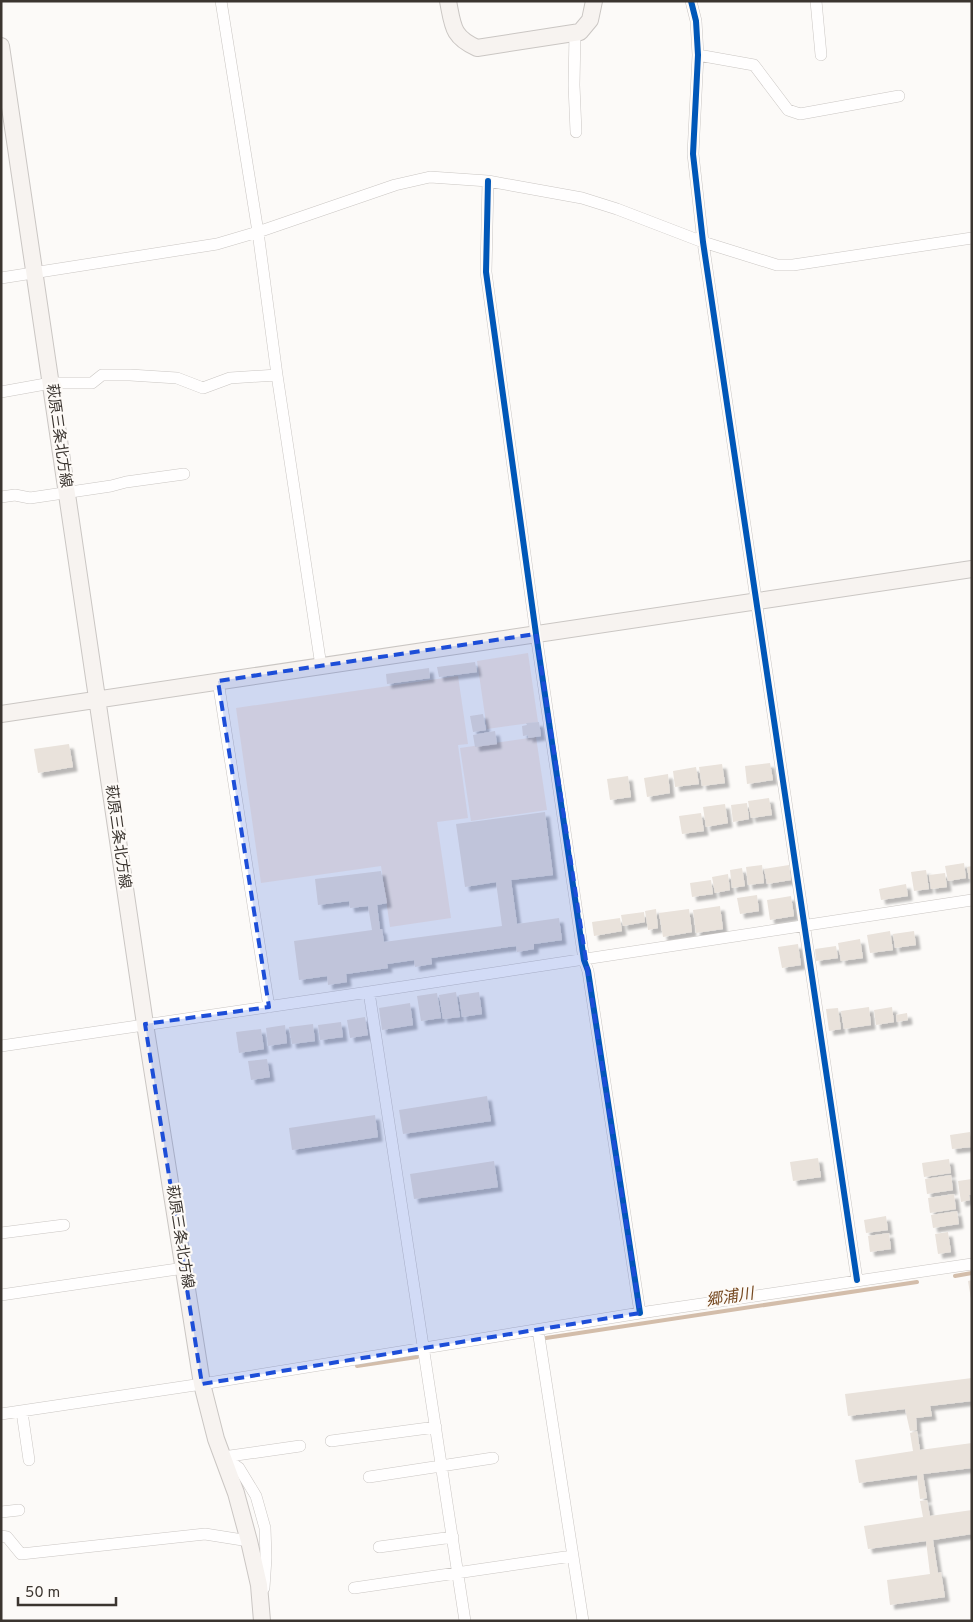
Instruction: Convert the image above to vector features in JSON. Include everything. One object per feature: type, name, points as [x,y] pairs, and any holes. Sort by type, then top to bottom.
[{"type":"main road","points":[[448,1],[453,28],[464,42],[477,48],[580,32],[590,20],[598,2]]},
{"type":"main road","name":"萩原三条北方線","points":[[1,46],[144,1024],[202,1384],[216,1439],[236,1493],[249,1541],[258,1585],[262,1619]]},
{"type":"main road","points":[[1,714],[972,569]]},
{"type":"street","points":[[221,1],[258,232],[277,375],[321,666]]},
{"type":"street","points":[[691,1],[696,21],[698,55],[693,154],[703,242],[857,1280]]},
{"type":"street","points":[[816,1],[821,55]]},
{"type":"street","points":[[575,33],[574,85],[576,132]]},
{"type":"street","points":[[698,55],[754,65],[788,110],[800,114],[899,96]]},
{"type":"street","points":[[1,278],[217,244],[258,232],[395,185],[430,177],[488,181],[582,198],[617,209],[703,242],[777,265],[794,265],[972,238]]},
{"type":"street","points":[[488,181],[486,272],[536,634],[584,960],[588,971],[640,1313]]},
{"type":"street","points":[[1,392],[51,384],[92,383],[102,375],[177,378],[203,388],[230,378],[277,375]]},
{"type":"street","points":[[1,497],[15,495],[30,498],[184,474]]},
{"type":"street","points":[[218,681],[269,1007]]},
{"type":"street","points":[[1,1046],[584,960],[972,900]]},
{"type":"street","points":[[368,992],[465,1621]]},
{"type":"street","points":[[1,1233],[64,1224]]},
{"type":"street","points":[[1,1414],[202,1384],[640,1313],[972,1264]]},
{"type":"street","points":[[1,1295],[184,1268]]},
{"type":"street","points":[[538,1330],[583,1621]]},
{"type":"street","points":[[22,1412],[29,1460]]},
{"type":"street","points":[[331,1441],[436,1427]]},
{"type":"street","points":[[223,1457],[300,1446]]},
{"type":"street","points":[[223,1457],[239,1468],[256,1496],[265,1528],[266,1558],[262,1619]]},
{"type":"street","points":[[369,1477],[493,1458]]},
{"type":"street","points":[[1,1512],[19,1510]]},
{"type":"street","points":[[1,1536],[7,1537],[21,1554],[205,1534],[249,1541]]},
{"type":"street","points":[[380,1547],[453,1537]]},
{"type":"street","points":[[354,1588],[572,1556]]},
{"type":"highlighted area","points":[[536,634],[640,1313],[202,1384],[145,1024],[269,1007],[218,681]]},
{"type":"shaded area","points":[[528,653],[538,722],[487,729],[477,661]]},
{"type":"shaded area","points":[[458,676],[468,744],[458,745],[468,818],[437,822],[451,918],[390,927],[381,866],[261,883],[236,708]]},
{"type":"shaded area","points":[[536,737],[547,810],[471,821],[460,748]]},
{"type":"building","points":[[475,662],[477,672],[439,677],[437,667]]},
{"type":"building","points":[[429,668],[430,678],[387,684],[386,674]]},
{"type":"building","points":[[483,714],[486,730],[473,732],[470,716]]},
{"type":"building","points":[[539,722],[541,736],[528,738],[528,735],[523,736],[522,726],[527,725],[526,723]]},
{"type":"building","points":[[495,731],[497,744],[475,747],[473,735]]},
{"type":"building","points":[[69,744],[73,767],[38,773],[34,749]]},
{"type":"building","points":[[770,763],[773,780],[747,784],[745,766]]},
{"type":"building","points":[[722,764],[725,783],[702,786],[699,767]]},
{"type":"building","points":[[696,767],[699,784],[675,787],[673,771]]},
{"type":"building","points":[[668,774],[670,793],[647,797],[644,778]]},
{"type":"building","points":[[628,776],[631,797],[610,800],[607,779]]},
{"type":"building","points":[[769,798],[772,815],[751,818],[748,801]]},
{"type":"building","points":[[747,803],[749,819],[733,822],[731,805]]},
{"type":"building","points":[[725,804],[728,823],[706,827],[703,807]]},
{"type":"building","points":[[545,812],[553,875],[511,880],[517,924],[559,918],[562,940],[534,944],[534,949],[517,952],[516,946],[431,958],[432,964],[415,967],[414,960],[387,964],[388,968],[346,974],[347,982],[328,985],[327,976],[299,980],[294,941],[372,930],[368,906],[350,908],[349,901],[318,905],[315,879],[381,871],[387,903],[377,905],[380,929],[382,929],[384,942],[502,926],[496,882],[465,887],[456,824]]},
{"type":"building","points":[[701,813],[704,831],[682,834],[679,816]]},
{"type":"building","points":[[964,863],[966,878],[948,881],[945,866]]},
{"type":"building","points":[[762,865],[764,883],[748,885],[746,867]]},
{"type":"building","points":[[789,865],[791,880],[767,884],[764,869]]},
{"type":"building","points":[[972,866],[972,879],[969,879],[967,867]]},
{"type":"building","points":[[742,868],[745,886],[732,888],[730,870]]},
{"type":"building","points":[[926,870],[929,889],[914,891],[911,872]]},
{"type":"building","points":[[945,873],[947,887],[931,889],[929,875]]},
{"type":"building","points":[[728,874],[730,890],[715,893],[712,877]]},
{"type":"building","points":[[711,880],[713,894],[692,897],[690,883]]},
{"type":"building","points":[[906,884],[908,896],[881,900],[879,889]]},
{"type":"building","points":[[757,895],[759,911],[740,914],[737,898]]},
{"type":"building","points":[[791,896],[794,916],[770,920],[767,900]]},
{"type":"building","points":[[720,906],[723,929],[696,933],[693,910]]},
{"type":"building","points":[[656,909],[658,928],[648,930],[645,911]]},
{"type":"building","points":[[689,909],[692,932],[663,937],[659,913]]},
{"type":"building","points":[[644,912],[645,922],[623,926],[621,915]]},
{"type":"building","points":[[620,918],[622,931],[594,936],[592,922]]},
{"type":"building","points":[[890,931],[893,950],[870,953],[867,935]]},
{"type":"building","points":[[914,931],[916,945],[895,948],[893,934]]},
{"type":"building","points":[[860,939],[863,958],[841,961],[838,943]]},
{"type":"building","points":[[798,944],[801,965],[782,968],[778,947]]},
{"type":"building","points":[[836,946],[838,958],[816,961],[815,949]]},
{"type":"building","points":[[456,992],[460,1017],[443,1019],[439,995]]},
{"type":"building","points":[[479,992],[482,1014],[462,1017],[459,995]]},
{"type":"building","points":[[437,993],[441,1018],[421,1021],[417,996]]},
{"type":"building","points":[[410,1003],[413,1025],[382,1030],[379,1008]]},
{"type":"building","points":[[869,1007],[871,1025],[844,1029],[841,1011]]},
{"type":"building","points":[[892,1007],[894,1022],[876,1025],[874,1010]]},
{"type":"building","points":[[838,1008],[841,1029],[829,1031],[826,1009]]},
{"type":"building","points":[[907,1013],[908,1020],[897,1022],[896,1015]]},
{"type":"building","points":[[365,1017],[368,1035],[350,1038],[347,1020]]},
{"type":"building","points":[[341,1022],[343,1037],[320,1040],[318,1025]]},
{"type":"building","points":[[313,1024],[315,1041],[292,1044],[289,1027]]},
{"type":"building","points":[[285,1025],[287,1043],[268,1046],[266,1028]]},
{"type":"building","points":[[261,1029],[264,1049],[239,1053],[236,1032]]},
{"type":"building","points":[[267,1059],[270,1077],[251,1080],[248,1061]]},
{"type":"building","points":[[487,1096],[491,1121],[403,1134],[399,1110]]},
{"type":"building","points":[[375,1115],[378,1137],[292,1150],[289,1128]]},
{"type":"building","points":[[970,1132],[972,1147],[952,1149],[950,1135]]},
{"type":"building","points":[[818,1158],[821,1177],[793,1181],[790,1162]]},
{"type":"building","points":[[949,1159],[951,1173],[924,1177],[922,1163]]},
{"type":"building","points":[[494,1161],[498,1187],[414,1199],[410,1174]]},
{"type":"building","points":[[951,1175],[953,1190],[927,1194],[925,1179]]},
{"type":"building","points":[[972,1179],[972,1195],[969,1195],[970,1200],[961,1202],[958,1181]]},
{"type":"building","points":[[954,1194],[956,1209],[930,1213],[928,1198]]},
{"type":"building","points":[[957,1211],[959,1224],[933,1228],[931,1215]]},
{"type":"building","points":[[886,1216],[888,1230],[866,1233],[864,1220]]},
{"type":"building","points":[[948,1232],[951,1252],[938,1254],[935,1234]]},
{"type":"building","points":[[889,1233],[891,1249],[870,1252],[868,1236]]},
{"type":"building","points":[[972,1280],[972,1299],[971,1299],[968,1281]]},
{"type":"building","points":[[972,1378],[972,1401],[930,1406],[932,1416],[916,1418],[917,1430],[910,1431],[905,1409],[848,1416],[845,1394]]},
{"type":"building","points":[[917,1431],[920,1450],[972,1443],[972,1468],[923,1474],[927,1498],[920,1499],[917,1475],[859,1483],[855,1460],[913,1451],[910,1433]]},
{"type":"building","points":[[927,1500],[930,1516],[972,1510],[972,1534],[933,1540],[938,1573],[941,1572],[945,1597],[890,1605],[887,1580],[930,1574],[926,1541],[868,1549],[864,1526],[923,1517],[920,1501]]},
{"type":"waterway","name":"郷浦川","points":[[955,1276],[972,1273]]},
{"type":"waterway","name":"郷浦川","points":[[546,1338],[917,1282]]},
{"type":"waterway","name":"郷浦川","points":[[357,1366],[417,1357]]},
{"type":"cycle path","points":[[691,1],[696,21],[698,55],[693,154],[703,242],[857,1280]]},
{"type":"cycle path","points":[[488,181],[486,272],[536,634],[584,960],[588,971],[640,1313]]}]
